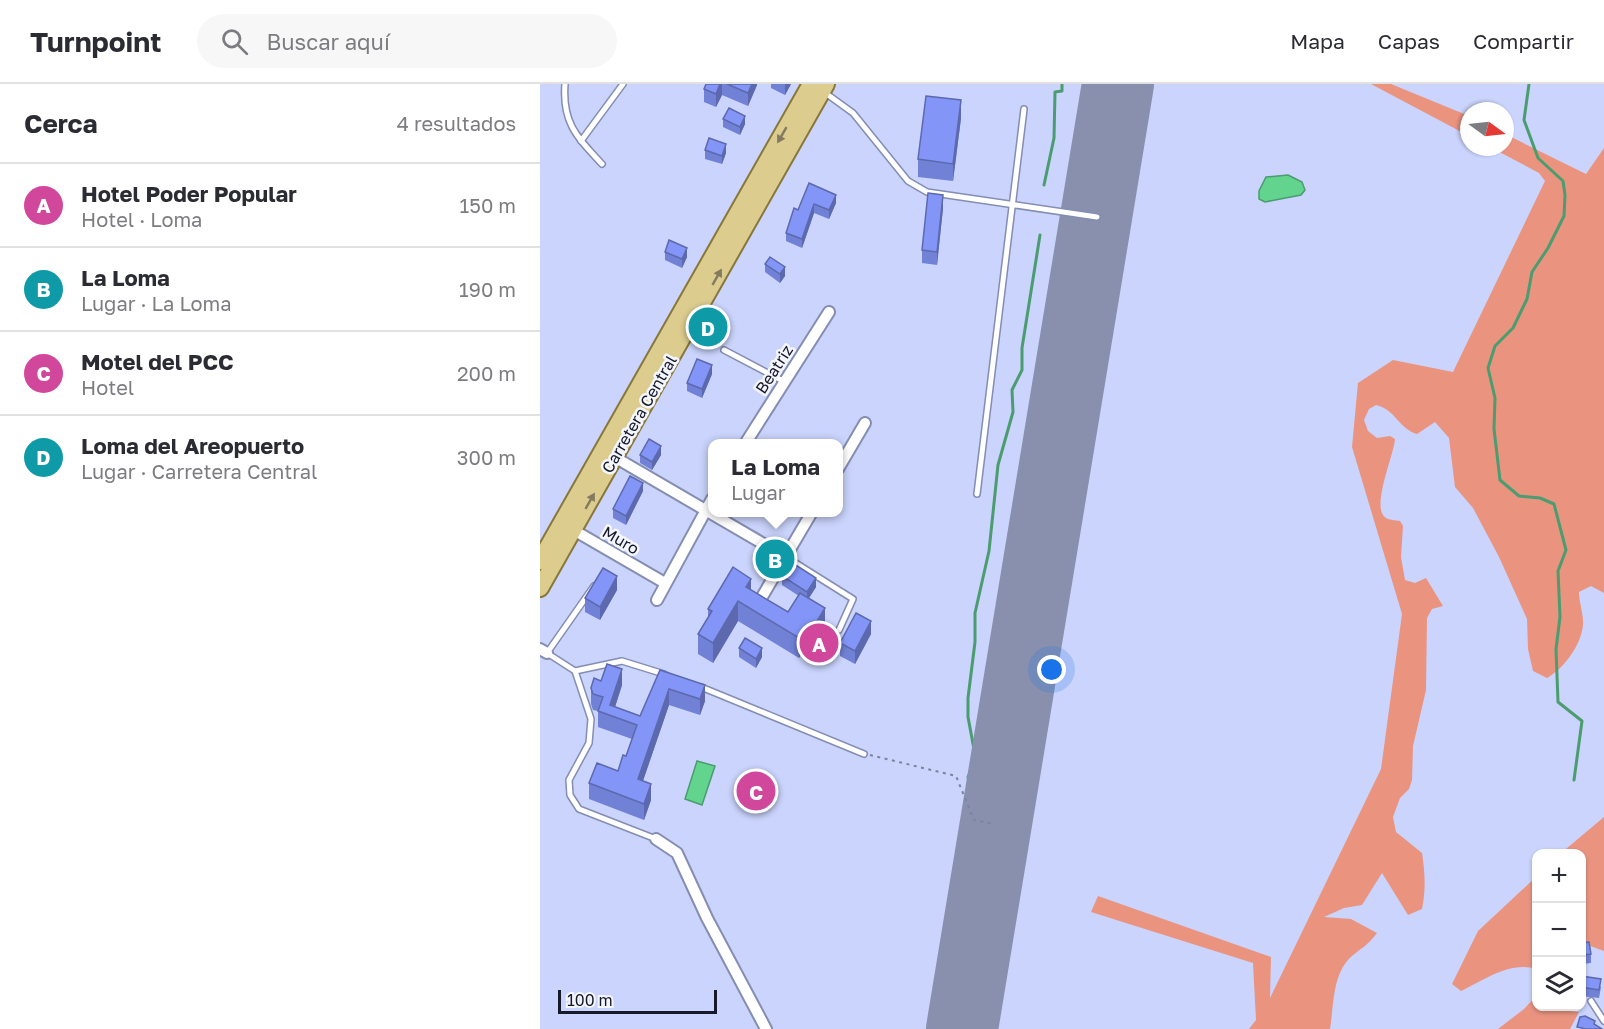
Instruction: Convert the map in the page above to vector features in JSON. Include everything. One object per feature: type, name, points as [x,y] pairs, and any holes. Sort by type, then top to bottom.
[{"type":"main road","name":"Carretera Central","points":[[540,588],[567,527],[818,86]]},
{"type":"main road","name":"Carretera Central","points":[[540,561],[567,527]]},
{"type":"street","name":"Beatriz","points":[[748,439],[829,312]]},
{"type":"street","points":[[843,460],[865,423]]},
{"type":"street","points":[[609,453],[708,512]]},
{"type":"street","points":[[657,600],[708,505]]},
{"type":"street","points":[[717,517],[786,557]]},
{"type":"street","points":[[759,602],[810,517]]},
{"type":"street","name":"Muro","points":[[567,527],[665,583]]},
{"type":"street","points":[[656,839],[677,853],[707,918],[766,1029]]},
{"type":"lane","points":[[565,84],[564,104],[573,133],[602,164]]},
{"type":"lane","points":[[581,141],[623,84]]},
{"type":"lane","points":[[818,86],[853,113],[908,181],[927,192],[1012,207],[1097,217]]},
{"type":"lane","points":[[977,494],[1024,109]]},
{"type":"lane","points":[[724,350],[783,381]]},
{"type":"lane","points":[[786,557],[853,599],[839,630]]},
{"type":"lane","points":[[594,586],[544,651],[575,671],[591,719],[589,743],[569,780],[570,795],[579,809],[656,839]]},
{"type":"lane","points":[[575,671],[622,662],[666,675]]},
{"type":"lane","points":[[688,682],[864,754]]},
{"type":"lane","points":[[1591,1001],[1604,1022]]},
{"type":"path","points":[[864,754],[956,776],[974,820],[995,824]]},
{"type":"shaded area","points":[[1371,84],[1391,84],[1460,112],[1460,131]]},
{"type":"shaded area","points":[[1514,138],[1586,174],[1604,148],[1604,593],[1591,586],[1579,592],[1583,625],[1575,649],[1565,663],[1547,678],[1533,671],[1528,649],[1527,619],[1499,557],[1473,508],[1455,487],[1449,438],[1435,422],[1417,434],[1406,428],[1382,407],[1376,405],[1369,409],[1364,420],[1368,431],[1377,438],[1390,436],[1395,439],[1384,481],[1381,504],[1382,513],[1386,518],[1400,521],[1403,526],[1401,557],[1405,580],[1415,583],[1426,578],[1443,606],[1432,609],[1427,618],[1426,690],[1413,746],[1412,780],[1409,789],[1400,798],[1393,817],[1396,832],[1422,853],[1425,881],[1422,909],[1408,915],[1382,873],[1362,905],[1344,908],[1324,917],[1351,919],[1377,933],[1345,963],[1341,971],[1335,990],[1330,1029],[1249,1029],[1256,1020],[1253,963],[1091,912],[1098,896],[1271,957],[1270,998],[1381,769],[1402,614],[1352,447],[1358,383],[1393,360],[1453,372],[1545,181],[1539,173],[1507,156],[1514,156]]},
{"type":"shaded area","points":[[1288,175],[1302,182],[1305,190],[1301,195],[1265,202],[1259,199],[1259,191],[1266,177]]},
{"type":"shaded area","points":[[697,761],[715,766],[702,805],[685,799]]},
{"type":"shaded area","points":[[1604,817],[1604,951],[1586,944],[1586,849],[1566,849]]},
{"type":"shaded area","points":[[1532,881],[1532,968],[1507,970],[1461,991],[1452,984],[1478,931]]},
{"type":"shaded area","points":[[1532,1000],[1532,1011],[1579,1012],[1570,1029],[1498,1029]]},
{"type":"building","points":[[706,84],[720,84],[716,94],[704,89]]},
{"type":"building","points":[[727,84],[752,84],[748,93]]},
{"type":"building","points":[[926,96],[961,100],[953,164],[918,159]]},
{"type":"building","points":[[729,108],[745,116],[740,127],[723,119]]},
{"type":"building","points":[[709,138],[726,144],[722,156],[705,150]]},
{"type":"building","points":[[809,183],[836,195],[829,210],[814,204],[802,239],[786,233],[794,208],[798,210]]},
{"type":"building","points":[[928,193],[943,195],[937,252],[922,250]]},
{"type":"building","points":[[669,240],[687,248],[682,259],[665,252]]},
{"type":"building","points":[[770,257],[785,267],[780,274],[765,264]]},
{"type":"building","points":[[697,359],[712,365],[702,389],[687,383]]},
{"type":"building","points":[[649,439],[661,446],[652,462],[640,455]]},
{"type":"building","points":[[630,476],[643,483],[626,516],[613,509]]},
{"type":"building","points":[[791,562],[816,578],[807,592],[782,576]]},
{"type":"building","points":[[733,567],[751,579],[746,587],[788,612],[800,593],[825,608],[808,636],[802,632],[799,638],[738,601],[713,643],[698,634],[712,611],[708,609]]},
{"type":"building","points":[[603,568],[617,576],[600,607],[585,598]]},
{"type":"building","points":[[856,613],[871,621],[855,651],[840,643]]},
{"type":"building","points":[[745,638],[762,648],[756,659],[739,648]]},
{"type":"building","points":[[607,664],[622,669],[610,705],[640,716],[660,670],[705,685],[700,699],[669,689],[638,779],[651,784],[644,804],[589,783],[597,763],[618,771],[637,725],[598,711],[603,697],[593,694],[591,688],[594,678],[601,681]]},
{"type":"building","points":[[1586,942],[1589,942],[1591,954],[1586,955]]},
{"type":"building","points":[[1586,977],[1601,979],[1599,990],[1586,988]]},
{"type":"building","points":[[1585,1016],[1595,1021],[1594,1024],[1602,1029],[1577,1027],[1580,1017]]},
{"type":"waterway","points":[[1044,185],[1054,138],[1055,92],[1062,91],[1062,84]]},
{"type":"waterway","points":[[1529,84],[1524,120],[1538,158],[1563,181],[1564,216],[1548,248],[1532,272],[1527,299],[1513,328],[1495,346],[1488,368],[1495,398],[1494,429],[1500,480],[1519,496],[1540,498],[1554,504],[1566,550],[1558,571],[1560,617],[1556,649],[1558,702],[1582,721],[1574,780]]},
{"type":"waterway","points":[[972,797],[968,777],[976,760],[968,717],[968,698],[975,642],[975,613],[989,551],[998,465],[1013,412],[1012,390],[1022,370],[1022,348],[1040,235]]},
{"type":"runway","points":[[962,1029],[1118,84]]},
{"type":"place","name":"Loma del Areopuerto","points":[[708,327]]},
{"type":"place","name":"La Loma","points":[[775,559]]},
{"type":"place","name":"Hotel Poder Popular","points":[[819,643]]},
{"type":"place","name":"Motel del PCC","points":[[756,791]]}]
